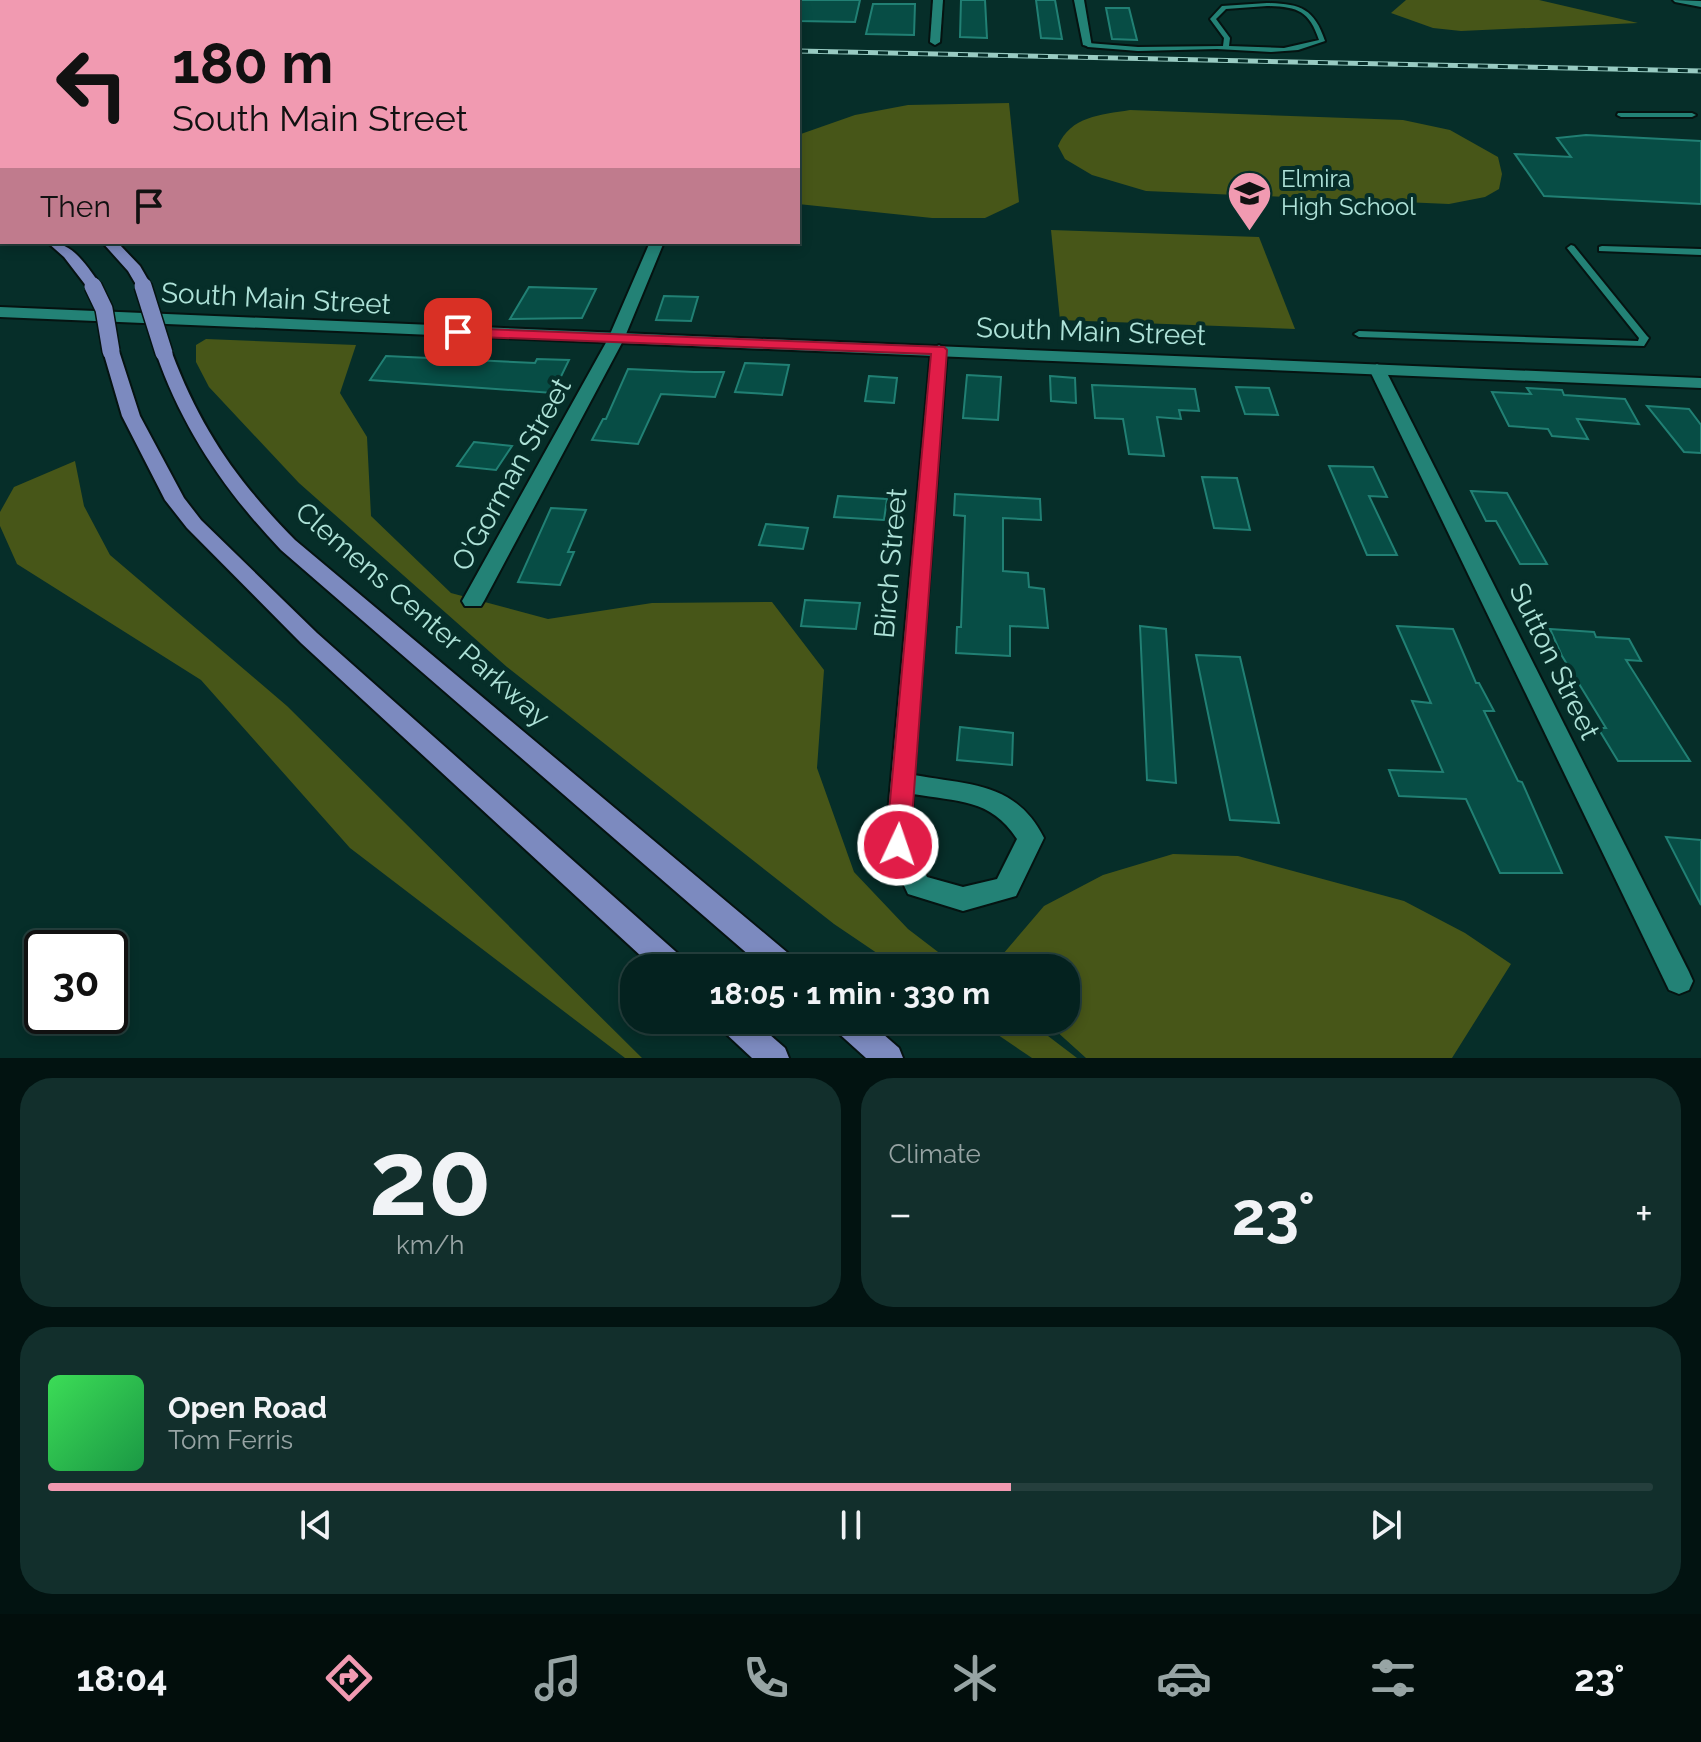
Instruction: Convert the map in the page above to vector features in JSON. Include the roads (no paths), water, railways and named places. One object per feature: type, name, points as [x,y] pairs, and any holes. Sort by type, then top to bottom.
[{"type":"main road","points":[[56,244],[69,254],[92,284],[104,309],[111,351],[131,416],[175,500],[194,524],[309,638],[659,954]]},
{"type":"main road","name":"Clemens Center Parkway","points":[[111,244],[135,269],[143,285],[189,419],[243,500],[339,591],[768,954]]},
{"type":"main road","points":[[747,1034],[774,1058]]},
{"type":"main road","points":[[861,1034],[888,1058]]},
{"type":"street","points":[[935,42],[938,0]]},
{"type":"street","points":[[1079,0],[1088,45]]},
{"type":"street","points":[[1678,0],[1701,4]]},
{"type":"street","name":"O'Gorman Street","points":[[473,601],[616,339],[656,244]]},
{"type":"street","name":"South Main Street","points":[[0,312],[1701,383]]},
{"type":"street","name":"Birch Street","points":[[901,782],[993,799],[1013,812],[1031,838],[1006,888],[963,899],[918,886],[898,845],[901,782],[939,350]]},
{"type":"street","name":"Sutton Street","points":[[1377,369],[1679,981]]},
{"type":"lane","points":[[1088,45],[1138,49],[1294,48],[1322,41],[1307,13],[1299,8],[1245,5],[1224,7],[1213,19],[1217,29],[1227,38],[1226,48]]},
{"type":"lane","points":[[1621,115],[1692,115]]},
{"type":"lane","points":[[1359,334],[1641,344],[1644,338],[1571,248]]},
{"type":"lane","points":[[1602,249],[1701,252]]},
{"type":"railway","points":[[800,51],[1701,71]]},
{"type":"place","name":"Elmira High School","points":[[1250,232]]}]
